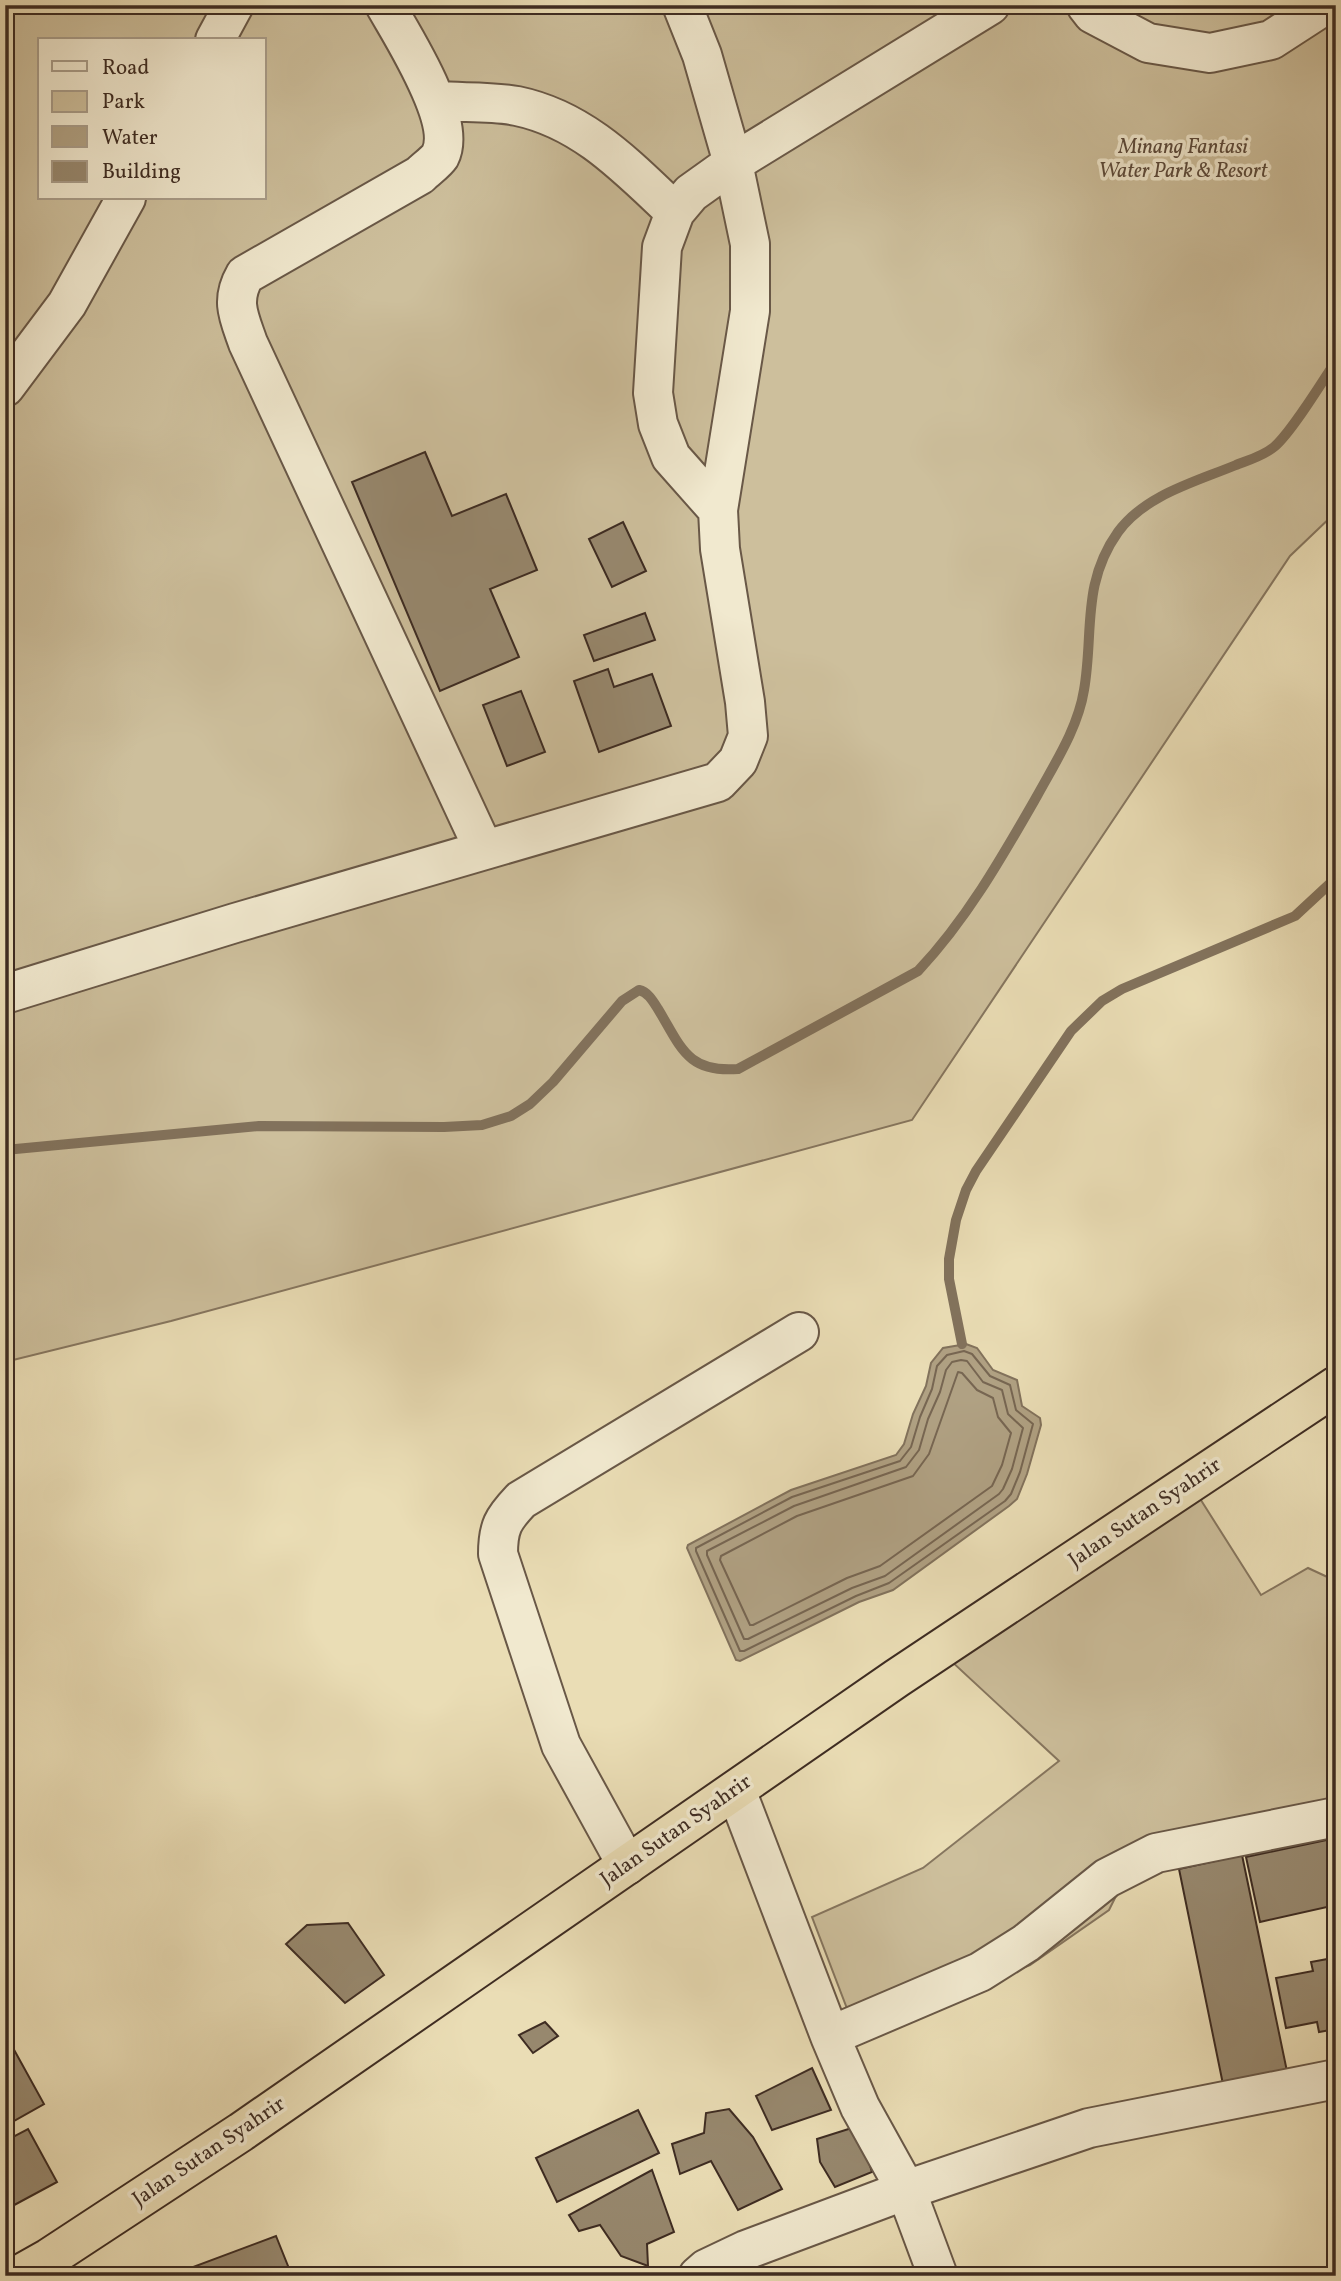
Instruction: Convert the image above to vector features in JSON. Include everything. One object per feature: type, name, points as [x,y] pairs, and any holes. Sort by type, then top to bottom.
[{"type":"highway","name":"Jalan Sutan Syahrir","points":[[16,2276],[52,2267],[241,2132],[897,1678],[1336,1387]]},
{"type":"street","points":[[216,38],[234,5]]},
{"type":"street","points":[[385,5],[437,101],[443,128],[440,155],[420,174],[245,275],[237,288],[236,310],[248,343],[484,850]]},
{"type":"street","points":[[5,994],[718,782],[738,761],[748,736],[720,548],[718,510],[750,311],[750,244],[733,163],[702,55],[682,5]]},
{"type":"street","points":[[718,510],[671,457],[658,424],[653,393],[662,247],[675,212],[691,193],[733,163],[990,5]]},
{"type":"street","points":[[1086,5],[1093,14],[1148,43],[1210,52],[1271,40],[1325,5]]},
{"type":"street","points":[[437,101],[517,106],[564,122],[607,148],[675,212]]},
{"type":"street","points":[[5,387],[66,304],[125,200]]},
{"type":"street","points":[[627,1865],[561,1745],[498,1554],[498,1536],[504,1518],[521,1500],[799,1332]]},
{"type":"street","points":[[736,1790],[830,2036],[860,2107],[906,2190],[938,2276]]},
{"type":"street","points":[[830,2036],[980,1972],[1026,1943],[1107,1878],[1156,1853],[1336,1817]]},
{"type":"street","points":[[698,2276],[746,2250],[906,2190],[1089,2128],[1336,2078]]},
{"type":"green space","name":"Minang Fantasi Water Park & Resort","points":[[5,5],[1336,5],[1336,512],[1290,556],[912,1120],[171,1321],[5,1362]]},
{"type":"green space","points":[[1199,1497],[1261,1595],[1308,1568],[1336,1581],[1336,1826],[1186,1857],[1120,1888],[1109,1910],[1030,1965],[875,2027],[856,2032],[812,1917],[923,1868],[1059,1761],[950,1660]]},
{"type":"water","points":[[966,1344],[977,1348],[993,1370],[1017,1380],[1022,1406],[1040,1418],[1041,1425],[1017,1499],[893,1590],[859,1602],[740,1661],[736,1660],[688,1545],[791,1490],[896,1455],[904,1444],[913,1414],[926,1386],[931,1363],[943,1348]]},
{"type":"building","points":[[425,452],[452,516],[506,494],[537,570],[490,589],[519,657],[440,691],[352,482]]},
{"type":"building","points":[[623,522],[646,571],[612,587],[589,539]]},
{"type":"building","points":[[645,613],[655,640],[594,661],[584,635]]},
{"type":"building","points":[[608,669],[614,687],[652,674],[671,726],[599,752],[574,681]]},
{"type":"building","points":[[521,691],[545,752],[507,766],[483,705]]},
{"type":"building","points":[[1336,1838],[1336,1905],[1260,1922],[1246,1857]]},
{"type":"building","points":[[1242,1855],[1289,2081],[1225,2094],[1179,1869]]},
{"type":"building","points":[[348,1923],[384,1975],[345,2003],[286,1944],[307,1925]]},
{"type":"building","points":[[1333,1958],[1336,1970],[1336,2029],[1319,2032],[1317,2022],[1286,2028],[1276,1978],[1313,1971],[1311,1962]]},
{"type":"building","points":[[545,2022],[558,2036],[533,2053],[519,2035]]},
{"type":"building","points":[[7,2037],[44,2104],[5,2126],[5,2038]]},
{"type":"building","points":[[812,2068],[831,2110],[772,2130],[756,2096]]},
{"type":"building","points":[[729,2109],[753,2137],[782,2189],[738,2210],[711,2161],[680,2174],[672,2144],[704,2133],[706,2113]]},
{"type":"building","points":[[638,2110],[659,2153],[557,2202],[536,2158]]},
{"type":"building","points":[[858,2126],[872,2172],[835,2187],[820,2162],[817,2139]]},
{"type":"building","points":[[28,2129],[57,2182],[5,2210],[5,2141]]},
{"type":"building","points":[[652,2170],[674,2232],[647,2244],[648,2266],[621,2256],[600,2225],[579,2231],[569,2215]]},
{"type":"building","points":[[276,2236],[292,2276],[188,2276],[185,2270]]},
{"type":"waterway","points":[[5,1150],[259,1126],[482,1125],[511,1116],[530,1104],[553,1082],[622,1001],[639,990],[652,1000],[680,1046],[696,1062],[707,1067],[738,1069],[918,971],[983,887],[1011,842],[1071,732],[1084,690],[1091,609],[1098,571],[1118,532],[1129,519],[1156,499],[1256,458],[1274,447],[1297,419],[1336,361]]},
{"type":"waterway","points":[[962,1344],[949,1279],[949,1259],[956,1220],[966,1190],[976,1171],[1071,1031],[1102,1001],[1122,989],[1295,916],[1336,878]]}]
